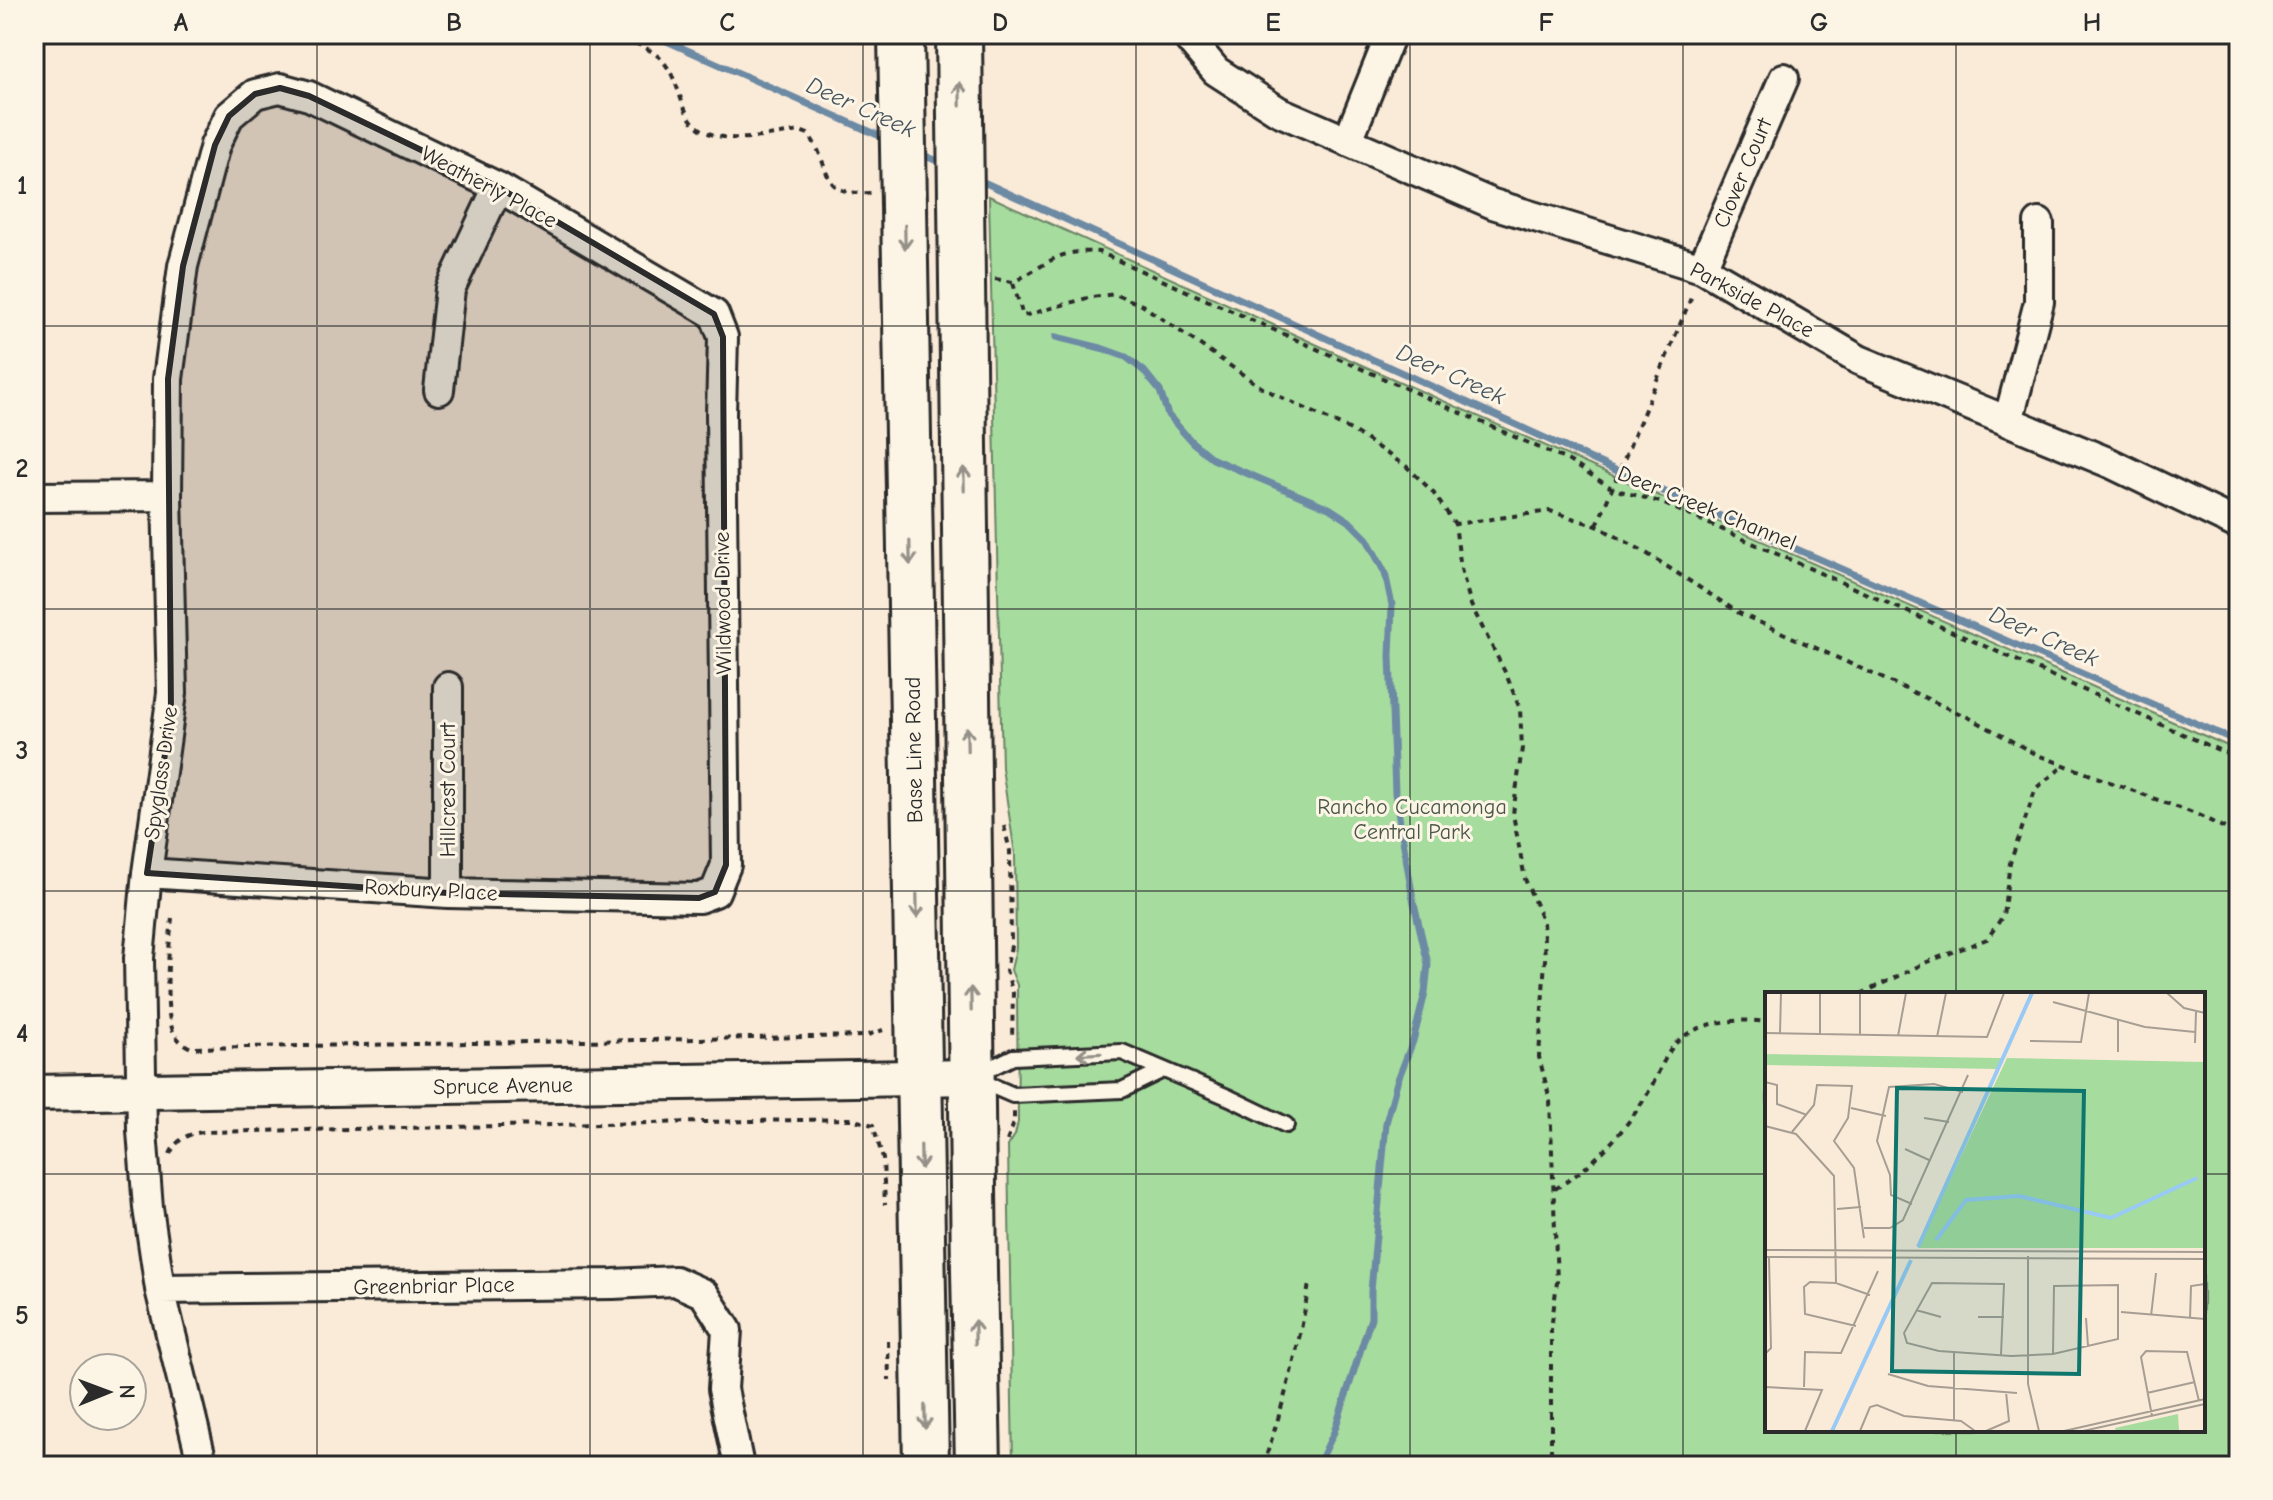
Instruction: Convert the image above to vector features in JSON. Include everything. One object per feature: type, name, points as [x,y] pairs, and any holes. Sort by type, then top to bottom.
[{"type":"main road","name":"Base Line Road","points":[[901,34],[926,1466]]},
{"type":"main road","points":[[959,34],[978,1466]]},
{"type":"street","name":"Parkside Place","points":[[1185,34],[1216,71],[1278,111],[1493,204],[1702,268],[1859,360],[2110,463],[2239,525]]},
{"type":"street","points":[[1348,140],[1391,34]]},
{"type":"street","name":"Clover Court","points":[[1702,268],[1784,78]]},
{"type":"street","name":"Weatherly Place","points":[[255,94],[280,88],[309,96],[498,187],[714,314]]},
{"type":"street","name":"Spyglass Drive","points":[[203,1466],[160,1289],[148,1208],[141,1091],[139,958],[147,873],[171,703],[168,379],[183,266],[215,145],[229,116],[255,94]]},
{"type":"street","points":[[439,390],[450,289],[498,187]]},
{"type":"street","points":[[2008,422],[2039,302],[2039,223]]},
{"type":"street","name":"Wildwood Drive","points":[[714,314],[723,337],[721,414],[726,865],[715,892]]},
{"type":"street","points":[[34,497],[167,496]]},
{"type":"street","name":"Hillcrest Court","points":[[448,687],[448,893]]},
{"type":"street","name":"Roxbury Place","points":[[147,873],[448,893],[699,898],[715,892]]},
{"type":"street","name":"Spruce Avenue","points":[[34,1093],[972,1077]]},
{"type":"street","name":"Greenbriar Place","points":[[160,1289],[675,1281],[704,1294],[727,1330],[723,1389],[739,1466]]},
{"type":"lane","points":[[972,1077],[1013,1057],[1122,1052],[1286,1125]]},
{"type":"lane","points":[[972,1077],[1013,1095],[1122,1090],[1163,1070]]},
{"type":"path","points":[[613,34],[661,58],[674,80],[682,107],[690,119],[704,130],[733,138],[800,131],[808,134],[836,189],[848,193],[874,193]]},
{"type":"path","name":"Deer Creek Channel","points":[[1013,282],[1051,258],[1081,251],[1099,252],[1569,461],[1613,489],[1660,502],[2239,759]]},
{"type":"path","points":[[1597,526],[1629,454],[1702,268]]},
{"type":"path","points":[[988,277],[1013,282],[1023,316],[1091,297],[1115,294],[1142,305],[1264,389],[1353,431],[1407,467],[1432,491],[1455,524],[1461,569],[1471,605],[1520,709],[1522,748],[1513,814],[1525,879],[1543,922],[1545,959],[1539,1057],[1550,1100],[1557,1282],[1551,1330],[1551,1466]]},
{"type":"path","points":[[1455,524],[1550,511],[1597,526],[1643,551],[1739,613],[1974,720],[2035,754],[2198,815],[2239,835]]},
{"type":"path","points":[[1865,992],[1927,962],[1987,939],[2003,916],[2010,863],[2036,788],[2065,765]]},
{"type":"path","points":[[172,918],[170,1017],[174,1034],[181,1043],[191,1048],[865,1036],[883,1030]]},
{"type":"path","points":[[1554,1190],[1594,1161],[1616,1136],[1641,1104],[1675,1044],[1702,1028],[1732,1019],[1765,1022]]},
{"type":"path","points":[[167,1159],[181,1138],[203,1132],[851,1119],[873,1125]]},
{"type":"path","points":[[1002,1148],[1014,1123]]},
{"type":"path","points":[[1263,1466],[1292,1376],[1309,1283]]},
{"type":"highlighted area","points":[[280,88],[309,96],[498,187],[714,314],[723,337],[726,865],[715,892],[699,898],[448,893],[147,873],[171,714],[168,379],[183,266],[215,145],[229,116],[255,94]]},
{"type":"green space","name":"Rancho Cucamonga Central Park","points":[[989,196],[1364,366],[2239,751],[2239,1466],[1013,1466],[1008,1146],[1018,1122],[1017,985],[1011,970],[1016,948],[1015,854],[1002,768]]},
{"type":"waterway","name":"Deer Creek","points":[[651,34],[889,140]]},
{"type":"waterway","name":"Deer Creek","points":[[919,153],[944,164]]},
{"type":"waterway","name":"Deer Creek","points":[[977,179],[1624,474],[2239,742]]},
{"type":"waterway","points":[[1056,337],[1126,357],[1144,371],[1160,391],[1168,415],[1192,442],[1213,459],[1329,508],[1349,521],[1367,539],[1385,573],[1392,605],[1390,656],[1395,793],[1413,899],[1428,964],[1425,993],[1413,1041],[1386,1123],[1371,1318],[1334,1432],[1318,1466]]}]
